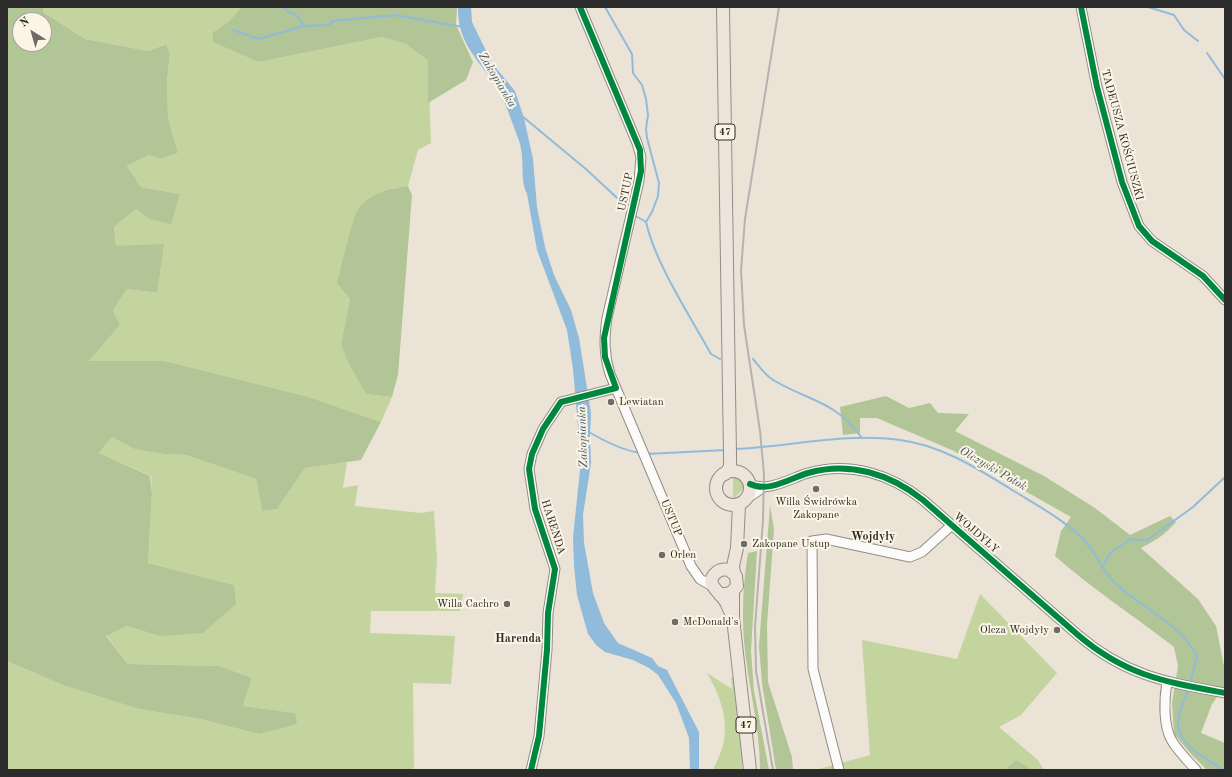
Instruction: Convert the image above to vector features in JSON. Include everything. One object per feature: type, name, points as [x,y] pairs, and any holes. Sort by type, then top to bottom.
[{"type":"main road","name":"47","points":[[716,590],[712,579],[733,566],[737,548],[742,502],[750,492],[750,484],[738,465],[734,449],[730,402],[723,7]]},
{"type":"main road","name":"47","points":[[724,572],[730,550],[730,522],[726,504],[719,497],[716,489],[719,481],[730,467],[734,449]]},
{"type":"main road","points":[[725,474],[733,471],[742,473]]},
{"type":"main road","points":[[726,504],[742,502]]},
{"type":"main road","name":"47","points":[[724,572],[738,584],[733,592]]},
{"type":"main road","points":[[716,590],[727,595],[733,592]]},
{"type":"main road","name":"USTUP","points":[[716,590],[724,599],[733,618]]},
{"type":"main road","name":"USTUP","points":[[733,592],[733,618],[750,770]]},
{"type":"street","name":"USTUP","points":[[580,7],[632,130],[641,157],[639,181],[607,318],[604,338],[605,357],[616,388],[695,573],[700,579],[716,590]]},
{"type":"street","name":"TADEUSZA KOŚCIUSZKI","points":[[1081,7],[1097,87],[1122,182],[1139,226],[1152,240],[1203,276],[1225,300]]},
{"type":"street","name":"HARENDA","points":[[532,770],[539,736],[548,650],[547,616],[555,569],[535,509],[529,469],[532,454],[543,428],[559,403],[566,399],[616,388]]},
{"type":"street","name":"WOJDYŁY","points":[[742,502],[764,487],[821,470],[844,468],[866,471],[884,476],[905,487],[952,525],[1101,653],[1133,671],[1167,682],[1225,693]]},
{"type":"street","name":"WOJDYŁY","points":[[750,484],[764,487]]},
{"type":"street","name":"WOJDYŁY","points":[[838,770],[813,669],[812,541],[826,539],[910,557],[922,552],[952,525]]},
{"type":"street","points":[[695,573],[701,575],[724,572]]},
{"type":"street","points":[[1167,682],[1165,698],[1168,733],[1173,744],[1196,770]]},
{"type":"green space","points":[[7,7],[44,7],[43,12],[12,12],[12,52],[52,52],[52,18],[85,39],[148,51],[166,44],[170,54],[167,82],[168,118],[178,153],[160,159],[149,155],[127,166],[141,187],[180,194],[171,224],[149,219],[136,209],[114,227],[116,246],[164,244],[157,293],[127,289],[113,310],[120,325],[89,361],[165,361],[309,397],[381,422],[361,460],[305,468],[277,509],[262,511],[256,479],[186,455],[164,454],[134,449],[112,437],[99,453],[150,476],[152,494],[148,563],[234,585],[236,604],[203,633],[159,636],[127,626],[106,636],[128,664],[220,666],[252,678],[243,706],[295,713],[297,724],[259,734],[200,719],[139,709],[65,686],[7,661]]},
{"type":"green space","points":[[44,7],[242,7],[228,22],[213,32],[259,62],[382,37],[406,44],[428,61],[431,143],[418,150],[408,186],[393,188],[350,299],[341,344],[366,394],[392,397],[381,422],[309,397],[165,361],[89,361],[120,325],[113,310],[127,289],[156,293],[116,246],[114,227],[136,209],[149,219],[180,194],[141,187],[127,166],[149,155],[160,159],[178,153],[168,118],[167,82],[170,54],[165,44],[148,51],[85,39],[52,18],[52,12],[43,12]]},
{"type":"green space","points":[[242,7],[457,7],[456,25],[473,62],[466,80],[428,103],[428,61],[406,44],[382,37],[259,62],[213,42],[213,32],[228,22]]},
{"type":"green space","points":[[408,186],[412,195],[398,375],[392,397],[366,394],[348,362],[341,344],[350,299],[337,283],[350,232],[359,208],[369,199],[381,192]]},
{"type":"green space","points":[[886,396],[909,408],[930,403],[938,413],[969,414],[955,431],[1044,476],[1095,508],[1130,535],[1170,516],[1176,522],[1160,537],[1141,548],[1198,599],[1216,626],[1225,671],[1225,686],[1212,704],[1201,733],[1225,743],[1225,770],[1207,770],[1174,734],[1172,703],[1178,666],[1174,647],[1098,591],[1055,556],[1061,531],[1071,517],[954,451],[877,418],[860,418],[860,433],[843,435],[840,407]]},
{"type":"green space","points":[[112,437],[134,449],[164,454],[186,455],[256,479],[262,511],[277,509],[305,468],[347,462],[343,488],[358,485],[355,506],[421,513],[434,511],[437,559],[435,593],[463,594],[460,611],[371,611],[370,633],[455,636],[451,684],[413,683],[414,768],[410,770],[7,770],[7,661],[65,686],[139,709],[200,719],[259,734],[294,713],[243,706],[252,678],[220,666],[128,664],[106,635],[127,626],[159,636],[234,585],[148,563],[152,494],[151,476],[99,453]]},
{"type":"green space","points":[[735,475],[742,479],[744,486],[742,491],[733,500],[733,478]]},
{"type":"green space","points":[[770,505],[774,529],[767,625],[768,682],[792,757],[793,770],[776,770],[762,683],[759,646]]},
{"type":"green space","points":[[757,551],[751,651],[754,691],[769,770],[760,770],[756,722],[744,642],[743,598],[746,564],[748,553]]},
{"type":"green space","points":[[980,594],[1057,673],[1021,715],[999,727],[1038,760],[1044,770],[815,770],[870,755],[862,640],[957,659]]},
{"type":"green space","points":[[707,673],[732,689],[731,677],[734,677],[742,755],[742,770],[713,770],[723,745],[725,723],[719,697]]},
{"type":"green space","points":[[1016,760],[1032,770],[1005,770]]},
{"type":"water","name":"Zakopianka","points":[[458,7],[471,7],[472,22],[492,63],[515,91],[524,118],[533,159],[537,207],[545,247],[554,275],[571,310],[579,338],[591,413],[591,463],[583,515],[584,543],[593,593],[604,623],[618,643],[652,658],[658,666],[667,670],[699,732],[699,770],[690,770],[689,738],[676,703],[658,675],[649,668],[633,660],[605,652],[596,645],[588,634],[577,595],[574,566],[573,537],[581,461],[573,369],[567,330],[537,250],[527,194],[523,181],[522,153],[518,138],[501,96],[471,52],[461,32]]},
{"type":"waterway","points":[[284,7],[287,11],[296,15],[304,26]]},
{"type":"waterway","points":[[605,7],[632,54],[633,73],[642,85],[646,99],[648,115],[646,129],[647,138],[659,183],[658,196],[652,212],[646,222]]},
{"type":"waterway","points":[[1148,7],[1174,15],[1184,30],[1198,41]]},
{"type":"waterway","points":[[233,30],[259,39],[304,26],[329,25],[333,21],[395,15],[463,27]]},
{"type":"waterway","points":[[1207,53],[1225,79]]},
{"type":"waterway","points":[[522,116],[587,170],[629,209]]},
{"type":"waterway","points":[[634,215],[646,222],[657,255],[674,289],[711,354],[720,359]]},
{"type":"waterway","points":[[753,359],[772,379],[822,403],[842,416],[862,438]]},
{"type":"waterway","name":"Olczyski Potok","points":[[587,431],[613,445],[640,453]]},
{"type":"waterway","name":"Olczyski Potok","points":[[734,449],[838,439],[879,438],[915,443],[957,458],[983,472],[1046,511],[1081,537],[1115,583],[1171,625],[1190,645],[1197,657],[1190,684]]},
{"type":"waterway","name":"Olczyski Potok","points":[[646,454],[726,450]]},
{"type":"waterway","points":[[1103,566],[1111,552],[1131,539],[1146,541],[1193,507],[1225,477]]},
{"type":"waterway","name":"Olczyski Potok","points":[[1188,689],[1178,722],[1182,737],[1194,750],[1224,770]]},
{"type":"railway","points":[[773,770],[756,671],[755,627],[763,520],[764,474],[760,431],[744,325],[741,270],[745,219],[779,7]]},
{"type":"cycle path","points":[[531,770],[539,736],[547,650],[548,613],[555,569],[535,509],[529,469],[532,454],[543,429],[561,402],[616,388],[605,357],[604,338],[641,171],[640,150],[580,7]]},
{"type":"cycle path","points":[[1081,7],[1097,87],[1122,182],[1139,226],[1152,241],[1203,276],[1225,300]]},
{"type":"cycle path","points":[[750,484],[764,487],[772,486],[808,473],[839,468],[869,472],[897,483],[923,500],[1078,635],[1113,660],[1165,681],[1225,693]]},
{"type":"place","name":"Lewiatan","points":[[611,402]]},
{"type":"place","name":"Willa Świdrówka Zakopane","points":[[816,489]]},
{"type":"place","name":"Zakopane Ustup","points":[[744,544]]},
{"type":"place","name":"Orlen","points":[[662,555]]},
{"type":"place","name":"Willa Cachro","points":[[507,604]]},
{"type":"place","name":"McDonald's","points":[[675,622]]},
{"type":"place","name":"Olcza Wojdyły","points":[[1057,630]]},
{"type":"district","name":"Wojdyły","points":[[873,537]]},
{"type":"district","name":"Harenda","points":[[518,639]]}]
